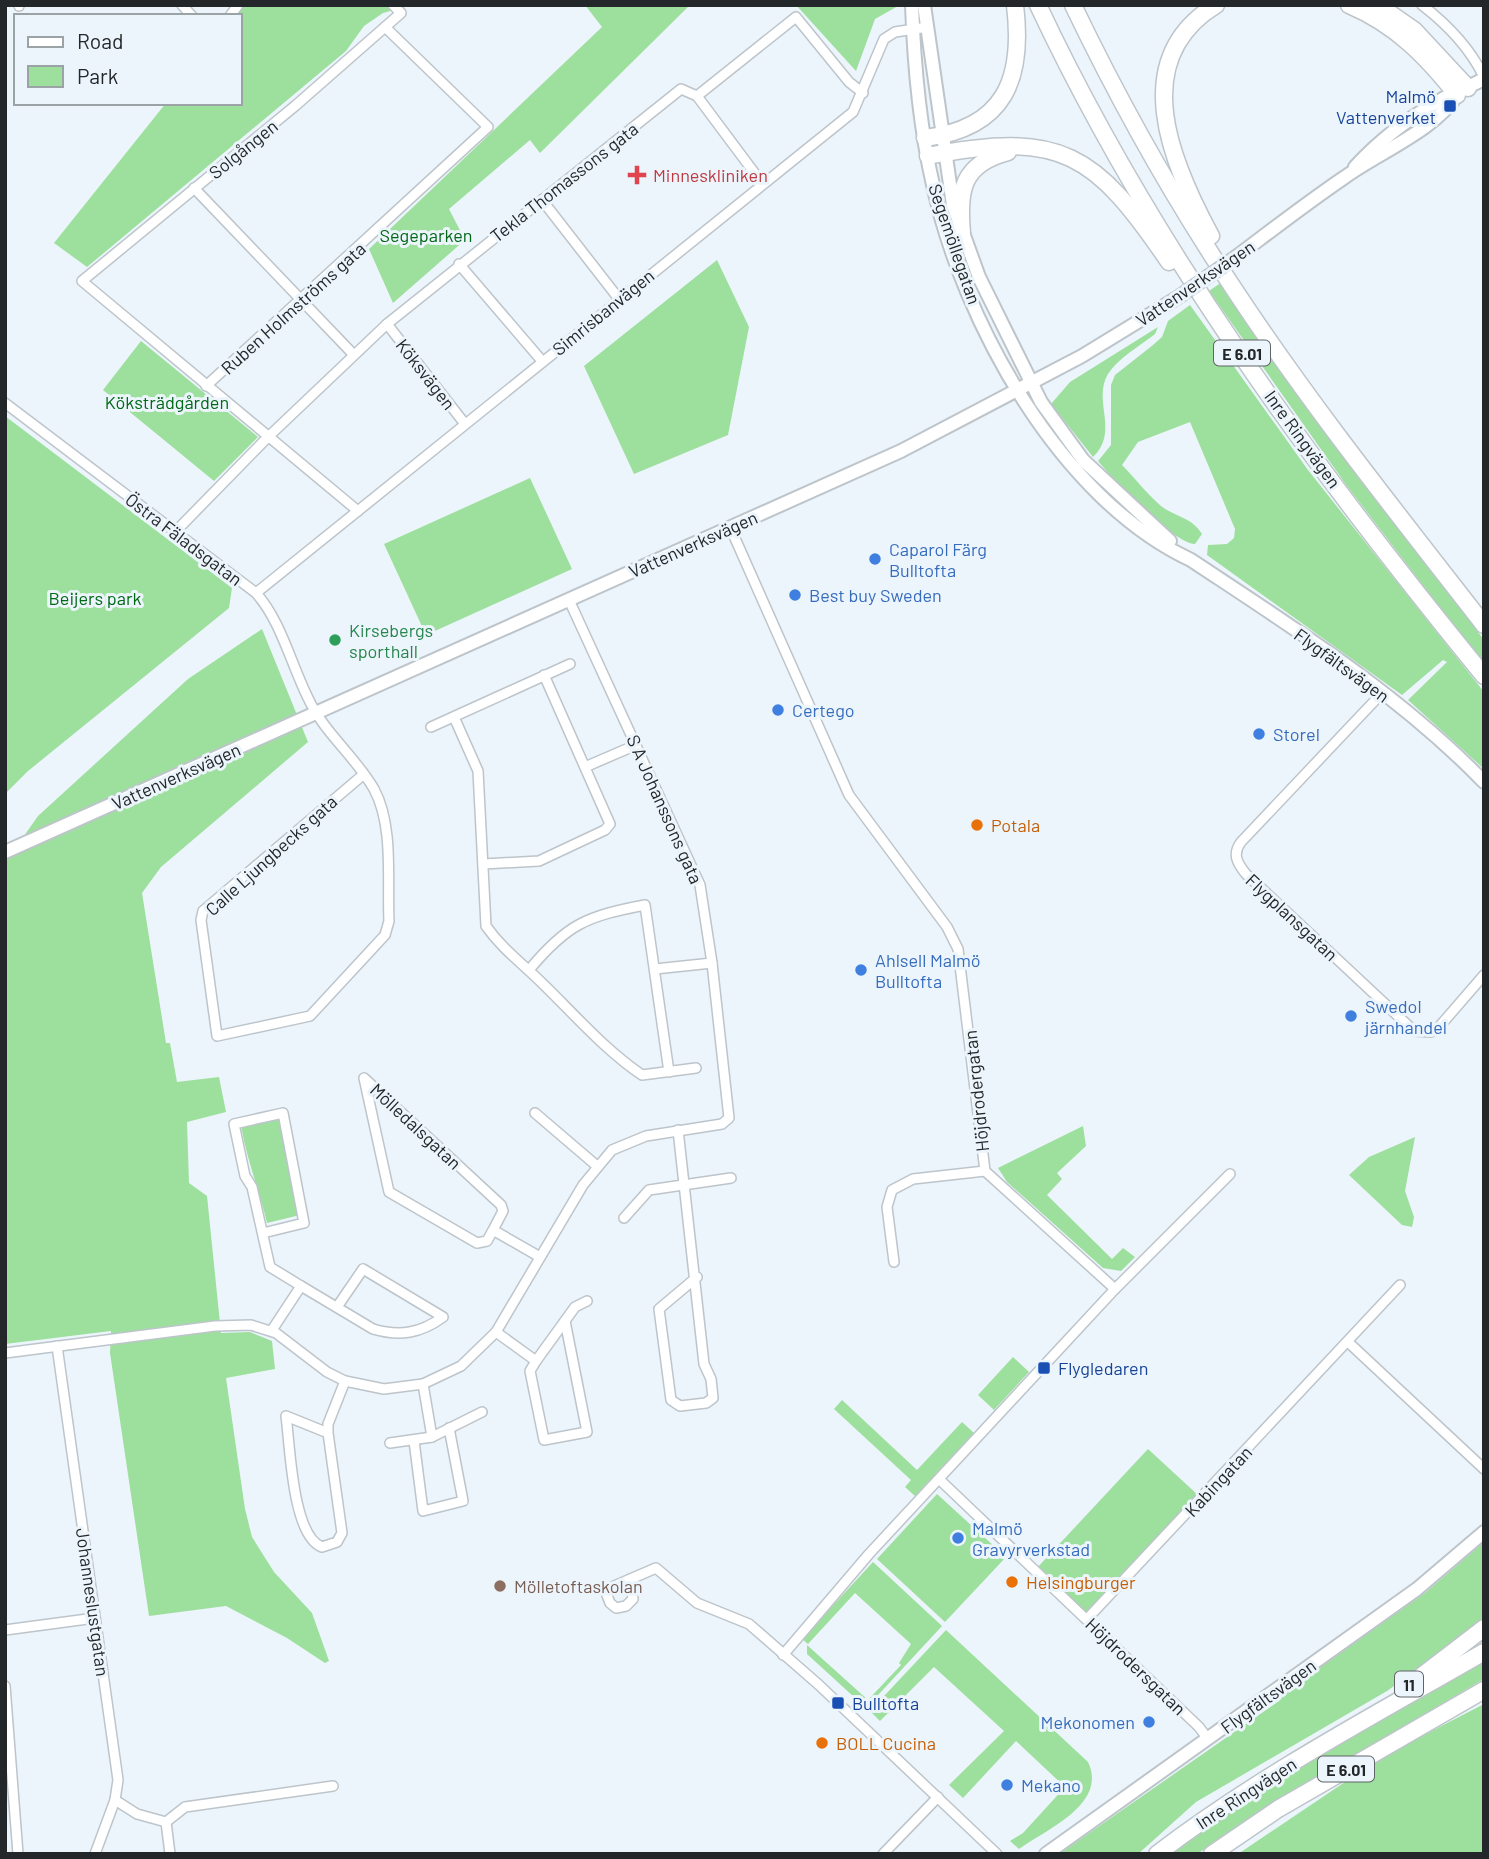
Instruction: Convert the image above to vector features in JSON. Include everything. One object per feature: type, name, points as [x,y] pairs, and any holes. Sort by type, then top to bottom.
[{"type":"highway","points":[[925,138],[943,136],[981,122],[1008,87],[1017,54],[1015,5]]},
{"type":"highway","name":"Inre Ringvägen","points":[[1038,5],[1085,101],[1157,226],[1308,449],[1484,676]]},
{"type":"highway","name":"Inre Ringvägen","points":[[1073,5],[1142,140],[1224,274],[1393,509],[1484,625]]},
{"type":"highway","points":[[1216,5],[1201,14],[1174,48],[1164,83],[1166,123],[1181,173],[1202,220],[1269,339]]},
{"type":"highway","points":[[1349,5],[1375,17],[1406,38],[1462,91]]},
{"type":"highway","points":[[1378,5],[1414,30],[1462,91]]},
{"type":"highway","points":[[936,154],[982,148],[1031,148],[1051,150],[1084,163],[1119,196],[1255,385],[1308,449]]},
{"type":"highway","points":[[962,233],[960,199],[971,172],[996,155],[1031,148]]},
{"type":"highway","name":"11","points":[[1333,1738],[1454,1653],[1484,1628]]},
{"type":"highway","name":"Inre Ringvägen","points":[[1157,1854],[1208,1815],[1333,1738],[1484,1652]]},
{"type":"highway","name":"Inre Ringvägen","points":[[1212,1854],[1278,1809],[1484,1690]]},
{"type":"street","name":"Solgången","points":[[206,386],[82,281],[401,13],[393,5]]},
{"type":"street","name":"Segemöllegatan","points":[[912,5],[912,29],[925,138],[936,154],[962,233],[1004,331],[1033,383]]},
{"type":"street","name":"Segemöllegatan","points":[[924,5],[943,136],[936,154],[939,209],[959,267],[1018,391]]},
{"type":"street","points":[[1422,5],[1451,30],[1475,59],[1484,78]]},
{"type":"street","points":[[762,183],[697,96],[796,17],[849,82],[863,93]]},
{"type":"street","name":"Ruben Holmströms gata","points":[[206,386],[303,300],[488,127],[385,27]]},
{"type":"street","name":"Simrisbanvägen","points":[[256,593],[853,112],[884,39],[895,32],[928,27]]},
{"type":"street","name":"Vattenverksvägen","points":[[5,852],[901,451],[1018,391],[1180,296],[1348,175],[1386,152],[1450,106],[1462,91],[1484,78]]},
{"type":"street","name":"Tekla Thomassons gata","points":[[177,531],[267,438],[387,324],[681,89],[697,96]]},
{"type":"street","points":[[194,188],[353,354]]},
{"type":"street","points":[[542,200],[619,299]]},
{"type":"street","points":[[459,264],[542,361]]},
{"type":"street","name":"Köksvägen","points":[[387,324],[465,424]]},
{"type":"street","name":"Flygfältsvägen","points":[[1033,383],[1041,402],[1083,460],[1191,560],[1382,693],[1441,740],[1484,782]]},
{"type":"street","points":[[206,386],[358,511]]},
{"type":"street","name":"Flygfältsvägen","points":[[1018,391],[1043,430],[1095,491],[1170,551],[1191,560]]},
{"type":"street","name":"Östra Fäladsgatan","points":[[5,403],[256,593],[272,619],[316,714]]},
{"type":"street","name":"Höjdrodergatan","points":[[730,527],[849,795],[947,928],[958,949],[985,1171],[1115,1289]]},
{"type":"street","name":"S A Johanssons gata","points":[[569,600],[699,885],[712,963],[730,1114],[722,1124],[678,1130]]},
{"type":"street","points":[[431,727],[570,664]]},
{"type":"street","points":[[483,864],[536,862],[605,830],[609,819],[544,675]]},
{"type":"street","name":"Flygplansgatan","points":[[1382,693],[1241,842],[1236,853],[1237,861],[1246,874],[1414,1031],[1431,1032],[1439,1027],[1484,975]]},
{"type":"street","name":"Calle Ljungbecks gata","points":[[316,714],[364,774],[377,796],[385,826],[387,931],[310,1016],[217,1036],[201,920],[203,911],[364,774]]},
{"type":"street","points":[[454,717],[478,771],[486,926],[501,948],[529,970],[623,1062],[642,1075],[696,1068]]},
{"type":"street","points":[[585,767],[636,745]]},
{"type":"street","points":[[529,970],[554,939],[576,925],[607,913],[645,905],[669,1072]]},
{"type":"street","points":[[655,969],[712,963]]},
{"type":"street","name":"Mölledalsgatan","points":[[364,1078],[502,1205],[503,1211],[493,1230],[487,1241],[477,1243],[389,1192],[364,1078]]},
{"type":"street","points":[[535,1113],[597,1166]]},
{"type":"street","points":[[263,1233],[304,1223],[283,1114],[234,1124],[245,1176],[252,1186],[270,1267],[373,1329],[391,1333],[419,1331],[443,1317],[363,1269],[337,1307]]},
{"type":"street","points":[[5,1353],[231,1325],[272,1330],[327,1372],[345,1381],[384,1389],[423,1384],[461,1366],[496,1332],[597,1166],[612,1150],[626,1142],[678,1130],[696,1277],[704,1364],[711,1379],[713,1398],[706,1403],[680,1406],[671,1400],[659,1309],[696,1277]]},
{"type":"street","points":[[894,1262],[887,1207],[892,1190],[901,1182],[913,1179],[985,1171]]},
{"type":"street","points":[[783,1655],[869,1554],[1115,1289],[1230,1174]]},
{"type":"street","points":[[624,1218],[649,1190],[731,1178]]},
{"type":"street","points":[[493,1230],[540,1257]]},
{"type":"street","name":"Kabingatan","points":[[1087,1619],[1400,1285]]},
{"type":"street","points":[[272,1330],[301,1286]]},
{"type":"street","points":[[565,1321],[587,1432],[544,1440],[530,1371],[536,1361],[575,1307],[587,1301]]},
{"type":"street","points":[[496,1332],[536,1361]]},
{"type":"street","points":[[1348,1342],[1484,1469]]},
{"type":"street","name":"Johanneslustgatan","points":[[57,1346],[118,1780],[115,1800],[94,1854]]},
{"type":"street","points":[[328,1433],[286,1416],[299,1508],[309,1536],[323,1547],[337,1542],[342,1534],[328,1424],[345,1381]]},
{"type":"street","points":[[423,1384],[432,1437]]},
{"type":"street","points":[[390,1443],[432,1437],[482,1412]]},
{"type":"street","points":[[414,1441],[423,1511],[463,1501],[449,1428]]},
{"type":"street","name":"Höjdrodersgatan","points":[[940,1480],[1199,1727],[1208,1739]]},
{"type":"street","name":"Flygfältsvägen","points":[[1046,1854],[1417,1589],[1484,1532]]},
{"type":"street","points":[[630,1579],[656,1568],[697,1603],[749,1624],[997,1854]]},
{"type":"street","points":[[5,1630],[95,1618]]},
{"type":"street","points":[[5,1686],[18,1854]]},
{"type":"street","points":[[166,1822],[185,1807],[333,1786]]},
{"type":"street","points":[[883,1854],[938,1797]]},
{"type":"street","points":[[115,1800],[137,1814],[166,1822]]},
{"type":"street","points":[[166,1822],[170,1854]]},
{"type":"green space","points":[[244,5],[412,5],[383,13],[364,26],[346,51],[87,267],[54,243],[164,105],[242,105],[242,14],[237,14]]},
{"type":"green space","name":"Segeparken","points":[[585,5],[690,5],[540,153],[530,140],[449,209],[465,240],[393,303],[369,249],[602,27]]},
{"type":"green space","points":[[796,5],[898,6],[875,19],[856,71]]},
{"type":"green space","points":[[717,260],[749,327],[728,435],[634,474],[584,366]]},
{"type":"green space","points":[[1222,282],[1304,401],[1484,640],[1484,665],[1347,486],[1209,291]]},
{"type":"green space","points":[[1190,305],[1308,470],[1484,692],[1484,769],[1408,700],[1447,662],[1443,660],[1402,695],[1207,555],[1208,545],[1227,544],[1234,538],[1235,529],[1190,422],[1138,442],[1122,465],[1161,506],[1198,528],[1202,534],[1195,544],[1173,534],[1098,461],[1111,445],[1111,385],[1115,375],[1162,337],[1168,321]]},
{"type":"green space","points":[[1158,327],[1155,334],[1123,357],[1108,374],[1103,395],[1104,437],[1101,447],[1093,457],[1051,404],[1070,382]]},
{"type":"green space","name":"Köksträdgården","points":[[141,341],[258,437],[214,481],[103,390]]},
{"type":"green space","name":"Beijers park","points":[[5,416],[232,588],[229,608],[28,771],[5,794]]},
{"type":"green space","points":[[530,478],[572,569],[426,635],[384,544]]},
{"type":"green space","points":[[262,629],[308,742],[161,867],[142,893],[166,1043],[170,1043],[177,1082],[219,1077],[226,1112],[187,1122],[189,1183],[207,1196],[221,1333],[250,1332],[272,1341],[275,1369],[226,1378],[245,1509],[252,1537],[274,1572],[312,1613],[329,1661],[325,1663],[287,1638],[226,1606],[149,1616],[110,1353],[111,1331],[5,1344],[5,863],[38,816],[188,679]]},
{"type":"green space","points":[[280,1117],[300,1215],[267,1223],[241,1126]]},
{"type":"green space","points":[[1083,1126],[1086,1146],[1057,1173],[1062,1179],[1047,1195],[1112,1259],[1123,1248],[1135,1257],[1121,1271],[1103,1268],[1007,1182],[998,1168]]},
{"type":"green space","points":[[1415,1137],[1405,1191],[1414,1217],[1412,1227],[1402,1225],[1349,1175],[1369,1157]]},
{"type":"green space","points":[[1013,1357],[1029,1372],[994,1410],[978,1395]]},
{"type":"green space","points":[[842,1400],[917,1470],[962,1422],[974,1433],[915,1496],[905,1487],[911,1480],[834,1409]]},
{"type":"green space","points":[[1148,1449],[1199,1496],[1087,1616],[1036,1569]]},
{"type":"green space","points":[[937,1494],[1006,1557],[945,1622],[877,1559]]},
{"type":"green space","points":[[1484,1542],[1484,1618],[1468,1633],[1387,1691],[1196,1802],[1138,1854],[1059,1854],[1279,1701],[1292,1687],[1426,1592]]},
{"type":"green space","points":[[873,1562],[942,1626],[866,1708],[807,1654],[807,1645],[868,1700],[901,1665],[899,1663],[911,1644],[855,1593],[808,1644],[802,1639]]},
{"type":"green space","points":[[946,1630],[1088,1762],[1092,1777],[1090,1791],[1082,1803],[1072,1814],[1019,1849],[1010,1841],[1023,1833],[1065,1787],[1016,1741],[963,1798],[949,1785],[1004,1731],[934,1667],[880,1721],[870,1711]]},
{"type":"green space","points":[[1484,1662],[1484,1679],[1290,1793],[1197,1854],[1169,1854],[1284,1777]]},
{"type":"green space","points":[[1484,1704],[1484,1854],[1238,1854],[1385,1755]]},
{"type":"place","name":"Malmö Vattenverket","points":[[1450,106]]},
{"type":"place","name":"Minneskliniken","points":[[637,175]]},
{"type":"place","name":"Caparol Färg Bulltofta","points":[[875,559]]},
{"type":"place","name":"Best buy Sweden","points":[[795,595]]},
{"type":"place","name":"Kirsebergs sporthall","points":[[335,640]]},
{"type":"place","name":"Certego","points":[[778,710]]},
{"type":"place","name":"Storel","points":[[1259,734]]},
{"type":"place","name":"Potala","points":[[977,825]]},
{"type":"place","name":"Ahlsell Malmö Bulltofta","points":[[861,970]]},
{"type":"place","name":"Swedol järnhandel","points":[[1351,1016]]},
{"type":"place","name":"Flygledaren","points":[[1044,1368]]},
{"type":"place","name":"Malmö Gravyrverkstad","points":[[958,1538]]},
{"type":"place","name":"Helsingburger","points":[[1012,1582]]},
{"type":"place","name":"Mölletoftaskolan","points":[[500,1586]]},
{"type":"place","name":"Bulltofta","points":[[838,1703]]},
{"type":"place","name":"Mekonomen","points":[[1149,1722]]},
{"type":"place","name":"BOLL Cucina","points":[[822,1743]]},
{"type":"place","name":"Mekano","points":[[1007,1785]]}]
